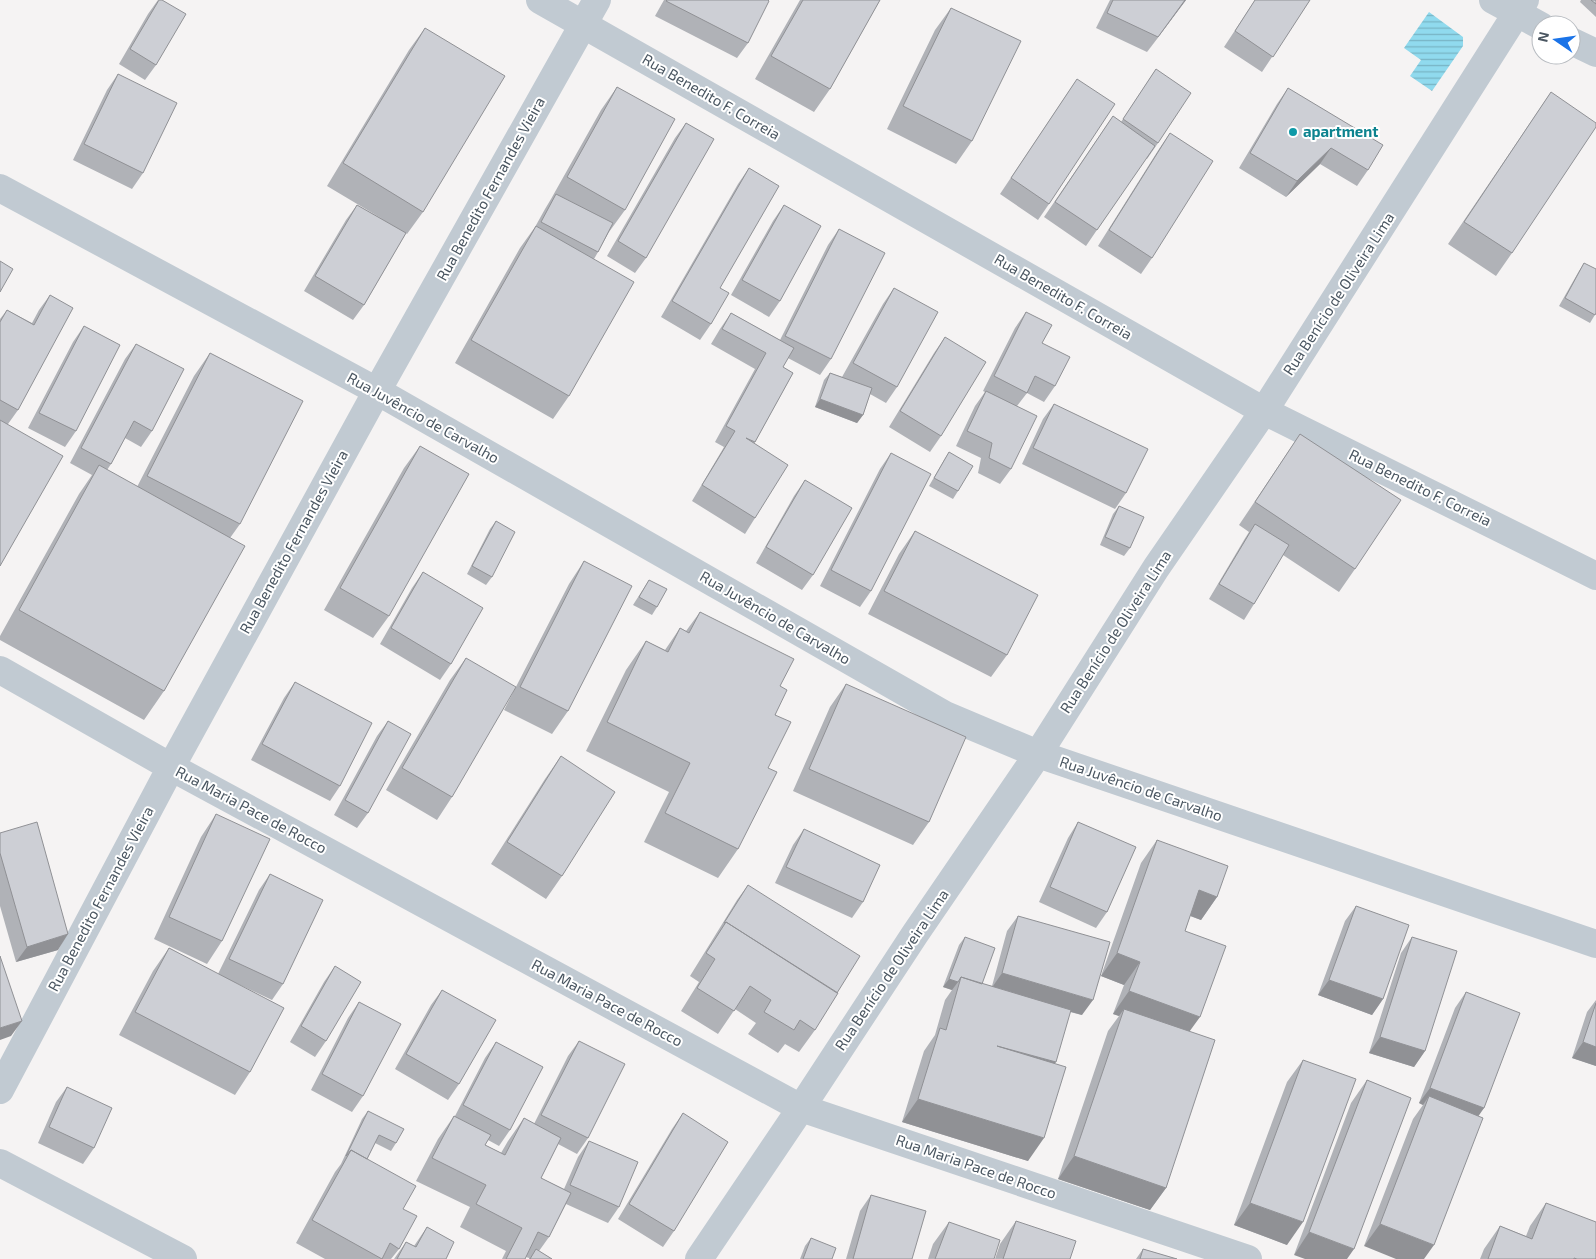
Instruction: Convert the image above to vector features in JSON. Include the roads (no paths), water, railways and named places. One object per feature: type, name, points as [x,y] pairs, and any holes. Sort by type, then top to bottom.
[{"type":"street","name":"Rua Benedito F. Correia","points":[[540,0],[1264,411],[1596,576]]},
{"type":"street","name":"Rua Benedito Fernandes Vieira","points":[[0,1090],[171,766],[377,391],[597,0]]},
{"type":"street","points":[[1493,0],[1521,6],[1531,16]]},
{"type":"street","name":"Rua Benício de Oliveira Lima","points":[[699,1259],[915,934],[1038,754],[1156,568],[1264,411],[1521,6]]},
{"type":"street","points":[[1581,46],[1596,53]]},
{"type":"street","name":"Rua Juvêncio de Carvalho","points":[[0,188],[377,391],[945,715],[1038,754],[1596,944]]},
{"type":"street","name":"Rua Maria Pace de Rocco","points":[[0,670],[171,766],[801,1108],[1248,1259]]},
{"type":"street","points":[[0,1163],[183,1259]]},
{"type":"water","points":[[1429,12],[1463,37],[1463,46],[1432,91],[1410,76],[1421,60],[1404,48]]},
{"type":"place","name":"apartment","points":[[1293,132]]}]
